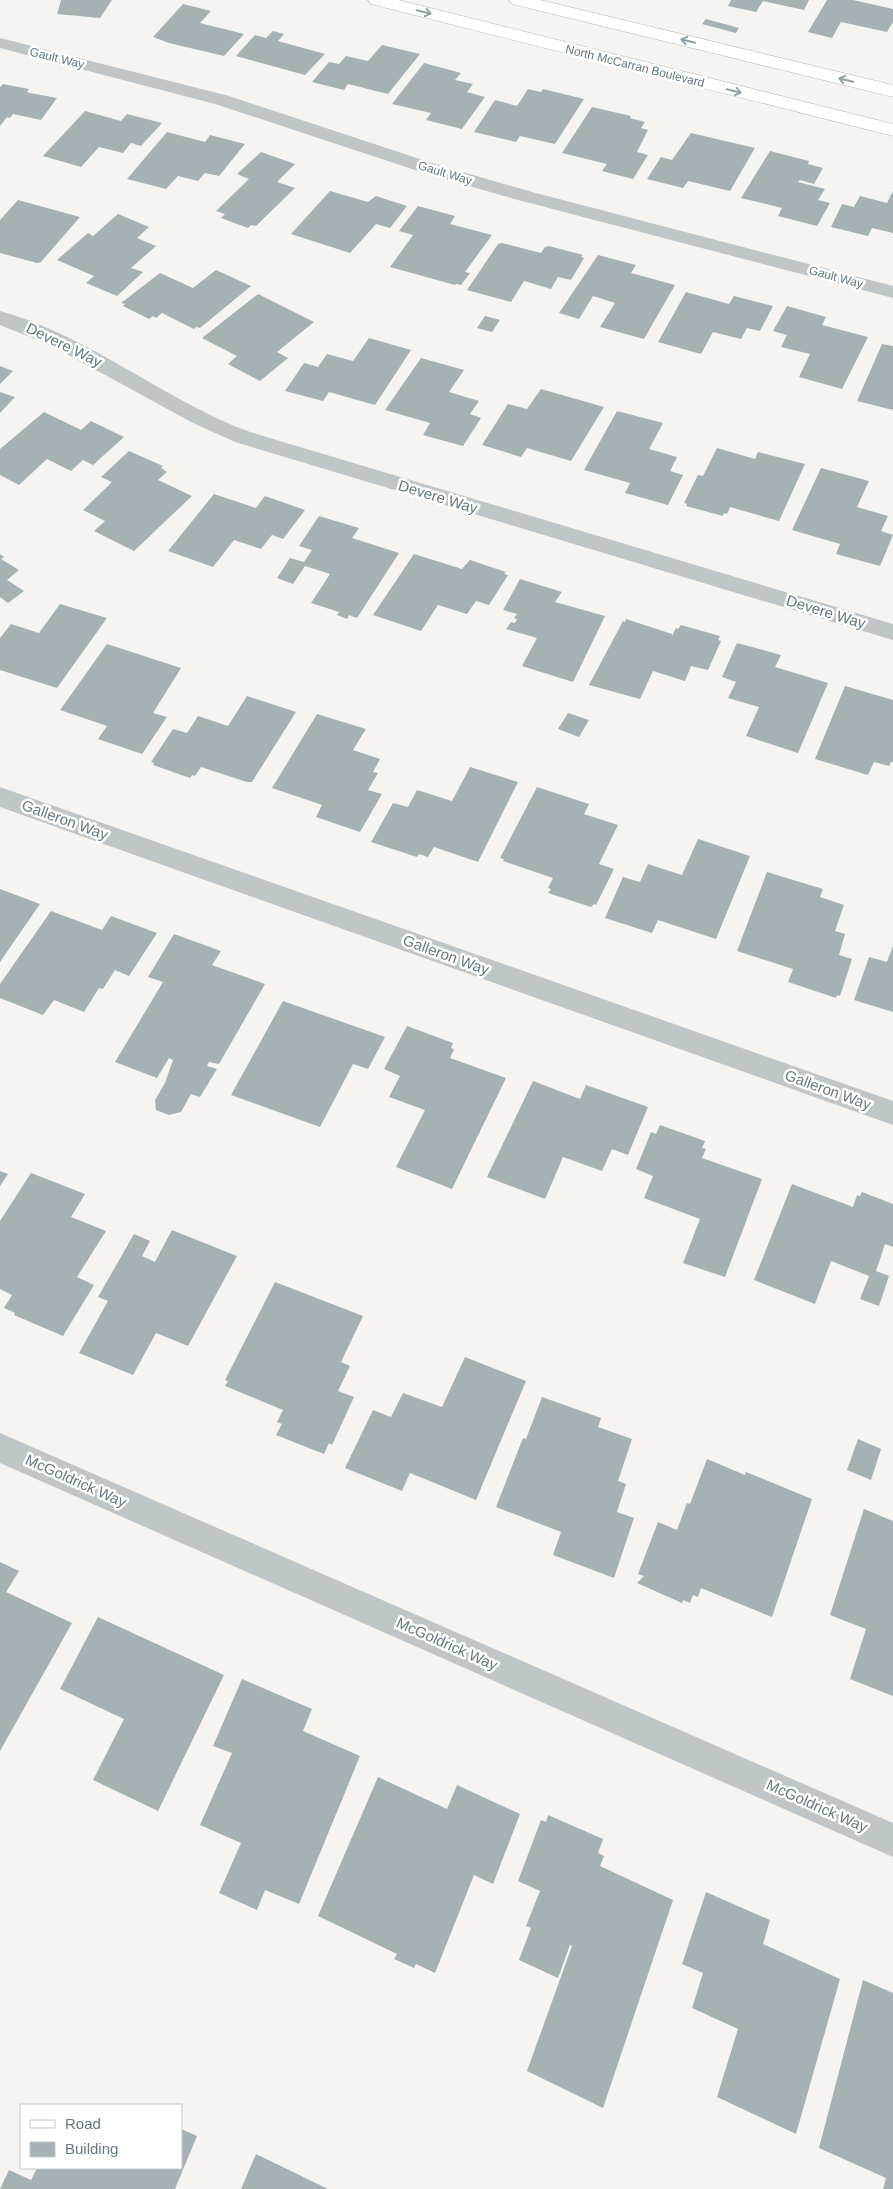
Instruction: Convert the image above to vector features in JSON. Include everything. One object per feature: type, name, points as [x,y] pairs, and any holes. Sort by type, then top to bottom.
[{"type":"main road","name":"North McCarran Boulevard","points":[[377,0],[893,130]]},
{"type":"main road","points":[[518,0],[893,91]]},
{"type":"street","name":"Gault Way","points":[[0,43],[222,100],[428,168],[525,196],[893,292]]},
{"type":"street","name":"Devere Way","points":[[0,318],[29,326],[61,341],[230,432],[256,442],[893,632]]},
{"type":"street","name":"Galleron Way","points":[[0,797],[893,1113]]},
{"type":"street","name":"McGoldrick Way","points":[[0,1448],[893,1840]]},
{"type":"building","points":[[61,0],[112,0],[100,18],[57,14]]},
{"type":"building","points":[[731,0],[809,0],[804,10],[763,1],[756,12],[728,6]]},
{"type":"building","points":[[827,0],[853,0],[893,9],[893,22],[887,32],[841,22],[832,38],[808,32]]},
{"type":"building","points":[[183,4],[211,11],[200,23],[244,34],[224,56],[169,43],[153,37]]},
{"type":"building","points":[[706,19],[739,28],[736,33],[702,24]]},
{"type":"building","points":[[273,31],[284,34],[278,41],[325,54],[305,75],[236,56],[255,35],[266,38]]},
{"type":"building","points":[[382,45],[420,54],[388,94],[348,84],[344,90],[312,82],[329,62],[339,64],[346,56],[368,61]]},
{"type":"building","points":[[424,63],[461,73],[455,80],[473,84],[467,92],[485,97],[462,129],[426,120],[431,113],[392,104]]},
{"type":"building","points":[[3,84],[29,89],[27,92],[30,93],[57,98],[41,120],[13,114],[10,118],[7,117],[0,126],[0,87]]},
{"type":"building","points":[[528,89],[541,92],[543,89],[584,99],[555,144],[520,136],[516,142],[474,132],[495,100],[517,106]]},
{"type":"building","points":[[592,107],[631,116],[630,118],[645,122],[641,128],[648,130],[637,152],[648,155],[633,179],[602,171],[607,164],[562,153]]},
{"type":"building","points":[[85,111],[121,121],[127,114],[162,123],[141,146],[131,143],[123,153],[99,147],[81,167],[43,156]]},
{"type":"building","points":[[167,132],[205,142],[210,135],[245,144],[219,176],[205,173],[198,181],[178,176],[166,189],[127,179]]},
{"type":"building","points":[[691,133],[755,148],[730,191],[688,181],[683,188],[647,179],[661,157],[672,160]]},
{"type":"building","points":[[770,151],[809,161],[808,164],[823,168],[814,184],[800,180],[798,182],[825,189],[818,200],[830,203],[817,226],[778,216],[782,208],[741,198]]},
{"type":"building","points":[[261,152],[295,164],[277,182],[295,188],[256,226],[251,225],[248,228],[221,218],[225,214],[216,211],[249,179],[237,174]]},
{"type":"building","points":[[330,191],[368,202],[376,196],[407,206],[390,228],[376,224],[350,253],[291,234]]},
{"type":"building","points":[[893,191],[893,233],[872,228],[868,236],[831,227],[842,204],[854,207],[860,196],[887,203]]},
{"type":"building","points":[[18,200],[80,217],[41,262],[37,263],[0,253],[0,220]]},
{"type":"building","points":[[418,206],[455,216],[450,224],[492,235],[465,272],[470,273],[461,285],[390,267],[413,235],[399,231]]},
{"type":"building","points":[[118,214],[149,227],[137,238],[156,246],[131,268],[143,272],[117,296],[86,283],[94,276],[57,260],[88,233],[93,236]]},
{"type":"building","points":[[502,243],[541,253],[545,247],[549,246],[583,255],[581,257],[584,258],[571,280],[558,277],[551,289],[524,281],[511,302],[467,290],[498,244]]},
{"type":"building","points":[[598,255],[636,265],[631,273],[675,285],[644,339],[600,327],[615,303],[593,296],[579,319],[559,313]]},
{"type":"building","points":[[216,270],[251,286],[200,328],[196,327],[194,329],[162,313],[156,318],[153,316],[149,319],[123,306],[125,304],[121,303],[160,273],[193,288]]},
{"type":"building","points":[[686,292],[729,304],[734,296],[773,306],[760,331],[747,328],[741,339],[713,332],[701,354],[658,342]]},
{"type":"building","points":[[258,294],[314,322],[277,352],[288,358],[260,381],[228,364],[237,356],[202,338]]},
{"type":"building","points":[[787,306],[826,317],[822,325],[868,337],[842,389],[799,377],[810,354],[781,347],[787,335],[773,331]]},
{"type":"building","points":[[485,316],[500,320],[492,332],[477,328]]},
{"type":"building","points":[[369,338],[411,350],[375,405],[329,392],[323,401],[285,391],[304,363],[318,367],[327,354],[353,361]]},
{"type":"building","points":[[882,344],[893,346],[893,410],[857,401]]},
{"type":"building","points":[[421,358],[464,370],[449,392],[479,401],[470,414],[481,418],[463,446],[423,435],[430,423],[385,410]]},
{"type":"building","points":[[0,366],[13,371],[0,384]]},
{"type":"building","points":[[541,389],[604,407],[571,461],[527,448],[521,457],[482,445],[508,404],[527,409]]},
{"type":"building","points":[[0,392],[15,397],[0,413]]},
{"type":"building","points":[[617,411],[663,423],[649,449],[677,457],[670,471],[683,475],[668,505],[625,493],[630,483],[584,470]]},
{"type":"building","points":[[44,412],[81,430],[91,421],[124,437],[93,465],[83,460],[71,471],[47,459],[19,485],[0,475],[0,449]]},
{"type":"building","points":[[717,448],[755,459],[758,452],[805,464],[779,521],[730,507],[727,514],[724,513],[723,516],[686,506],[687,504],[684,503],[698,475],[703,476]]},
{"type":"building","points":[[129,451],[163,466],[161,468],[167,472],[158,480],[192,496],[134,551],[94,531],[105,521],[83,510],[112,482],[101,477]]},
{"type":"building","points":[[821,468],[869,481],[857,507],[888,516],[881,531],[893,535],[880,566],[836,554],[840,544],[792,530]]},
{"type":"building","points":[[214,494],[256,508],[265,496],[305,510],[283,539],[272,535],[261,549],[234,540],[213,567],[168,551]]},
{"type":"building","points":[[319,516],[359,528],[352,538],[399,553],[357,618],[349,615],[347,619],[337,615],[339,612],[311,603],[330,574],[305,566],[293,584],[277,578],[290,558],[304,562],[312,550],[299,546]]},
{"type":"building","points":[[0,554],[4,557],[1,559],[19,570],[7,580],[24,591],[8,603],[0,597]]},
{"type":"building","points":[[414,554],[462,569],[470,560],[506,572],[504,574],[508,575],[489,605],[476,601],[467,614],[438,605],[421,631],[373,615]]},
{"type":"building","points":[[520,579],[562,592],[555,602],[605,616],[573,682],[522,666],[537,638],[506,629],[511,622],[515,623],[517,619],[514,618],[517,614],[503,610]]},
{"type":"building","points":[[60,604],[107,618],[57,688],[0,670],[0,638],[11,624],[39,633]]},
{"type":"building","points":[[626,619],[672,634],[672,636],[676,628],[678,629],[681,625],[720,636],[718,640],[721,641],[708,670],[691,666],[685,681],[653,671],[640,699],[589,685],[623,621],[625,622]]},
{"type":"building","points":[[737,643],[781,655],[775,667],[828,683],[798,753],[746,736],[759,707],[728,698],[736,682],[722,677]]},
{"type":"building","points":[[107,644],[181,668],[153,713],[167,717],[142,754],[98,739],[107,726],[60,710]]},
{"type":"building","points":[[845,686],[893,700],[893,762],[889,766],[874,762],[868,775],[815,759]]},
{"type":"building","points":[[247,696],[296,712],[252,782],[201,767],[195,776],[192,775],[190,778],[153,765],[154,763],[151,762],[173,729],[187,733],[198,716],[228,726]]},
{"type":"building","points":[[568,713],[589,720],[579,737],[558,729]]},
{"type":"building","points":[[317,714],[366,729],[353,750],[380,759],[373,772],[378,773],[368,790],[382,794],[360,832],[316,817],[322,805],[272,788]]},
{"type":"building","points":[[470,767],[518,782],[478,862],[434,847],[428,857],[419,854],[417,857],[371,842],[393,803],[408,807],[417,790],[452,801]]},
{"type":"building","points":[[537,787],[589,804],[584,814],[618,825],[599,864],[614,869],[596,905],[594,904],[591,907],[548,893],[551,889],[548,888],[553,878],[503,861],[504,859],[500,858]]},
{"type":"building","points":[[698,839],[750,856],[716,939],[658,920],[652,933],[605,918],[623,877],[640,882],[648,864],[682,875]]},
{"type":"building","points":[[767,872],[823,889],[820,897],[844,905],[835,931],[845,934],[839,955],[852,959],[840,996],[837,995],[836,998],[788,982],[793,969],[737,951]]},
{"type":"building","points":[[0,889],[40,904],[0,962]]},
{"type":"building","points":[[51,911],[102,930],[111,916],[157,933],[129,976],[115,970],[103,989],[99,988],[84,1012],[54,1000],[43,1015],[0,998],[0,984]]},
{"type":"building","points":[[174,934],[221,951],[212,965],[265,984],[219,1064],[209,1062],[207,1066],[217,1069],[200,1097],[191,1094],[181,1112],[169,1115],[156,1110],[155,1100],[165,1083],[173,1060],[169,1058],[157,1078],[115,1062],[163,982],[148,977]]},
{"type":"building","points":[[893,946],[893,1012],[854,1000],[869,957],[887,962]]},
{"type":"building","points":[[283,1001],[385,1037],[368,1069],[353,1064],[320,1127],[231,1095]]},
{"type":"building","points":[[407,1026],[453,1043],[451,1048],[454,1049],[450,1058],[506,1078],[452,1189],[396,1167],[425,1110],[389,1097],[400,1076],[384,1069]]},
{"type":"building","points":[[533,1081],[580,1099],[586,1085],[648,1107],[628,1155],[612,1149],[602,1171],[563,1157],[545,1199],[487,1177]]},
{"type":"building","points":[[660,1125],[705,1141],[702,1148],[706,1149],[702,1158],[762,1179],[725,1277],[683,1263],[700,1219],[644,1198],[653,1176],[636,1169],[651,1132],[656,1134]]},
{"type":"building","points":[[0,1171],[8,1174],[0,1186]]},
{"type":"building","points":[[31,1173],[85,1194],[71,1217],[106,1231],[77,1277],[94,1285],[63,1336],[14,1315],[15,1313],[4,1308],[12,1295],[0,1289],[0,1221]]},
{"type":"building","points":[[792,1184],[853,1207],[857,1195],[860,1196],[862,1192],[893,1204],[893,1247],[885,1244],[876,1271],[889,1276],[879,1306],[860,1299],[869,1276],[831,1261],[815,1304],[754,1280]]},
{"type":"building","points":[[172,1230],[237,1256],[188,1346],[156,1333],[133,1375],[79,1353],[108,1301],[98,1297],[134,1234],[150,1241],[142,1256],[155,1262]]},
{"type":"building","points":[[275,1282],[363,1316],[341,1362],[350,1366],[338,1391],[354,1397],[332,1445],[329,1443],[324,1454],[276,1435],[282,1424],[277,1422],[283,1410],[225,1386],[228,1381],[225,1380]]},
{"type":"building","points":[[465,1357],[526,1381],[476,1500],[410,1473],[402,1491],[345,1468],[373,1410],[391,1417],[403,1393],[442,1407]]},
{"type":"building","points":[[542,1397],[601,1418],[598,1427],[632,1439],[618,1481],[626,1484],[617,1512],[634,1518],[614,1578],[553,1555],[561,1532],[496,1507],[523,1438],[526,1439]]},
{"type":"building","points":[[858,1439],[881,1449],[871,1480],[847,1470]]},
{"type":"building","points":[[707,1459],[745,1475],[746,1472],[812,1499],[772,1617],[701,1588],[698,1597],[693,1595],[690,1603],[683,1600],[682,1603],[637,1583],[644,1576],[638,1574],[658,1522],[677,1530],[687,1503],[690,1504]]},
{"type":"building","points":[[864,1509],[893,1521],[893,1696],[850,1679],[866,1629],[830,1615]]},
{"type":"building","points":[[0,1562],[19,1571],[6,1592],[72,1623],[0,1751]]},
{"type":"building","points":[[98,1617],[224,1675],[158,1811],[93,1780],[124,1719],[60,1689]]},
{"type":"building","points":[[242,1679],[312,1709],[303,1731],[360,1756],[299,1904],[265,1890],[257,1910],[219,1893],[241,1843],[200,1825],[232,1753],[213,1746]]},
{"type":"building","points":[[378,1777],[447,1809],[457,1785],[520,1814],[493,1884],[474,1875],[435,1973],[416,1964],[414,1968],[394,1959],[397,1954],[318,1916]]},
{"type":"building","points":[[548,1815],[603,1839],[598,1853],[604,1856],[600,1866],[673,1900],[603,2108],[527,2071],[572,1946],[570,1945],[558,1978],[519,1960],[531,1928],[526,1926],[540,1891],[518,1881],[541,1820],[546,1822]]},
{"type":"building","points":[[706,1892],[770,1920],[763,1944],[840,1979],[796,2134],[717,2097],[738,2029],[692,2008],[703,1973],[682,1964]]},
{"type":"building","points":[[863,1980],[893,1993],[893,2189],[883,2189],[886,2178],[819,2148]]},
{"type":"building","points":[[182,2129],[197,2136],[175,2189],[0,2189],[9,2170],[31,2180],[36,2169],[182,2169]]},
{"type":"building","points":[[256,2154],[328,2189],[241,2189]]}]
